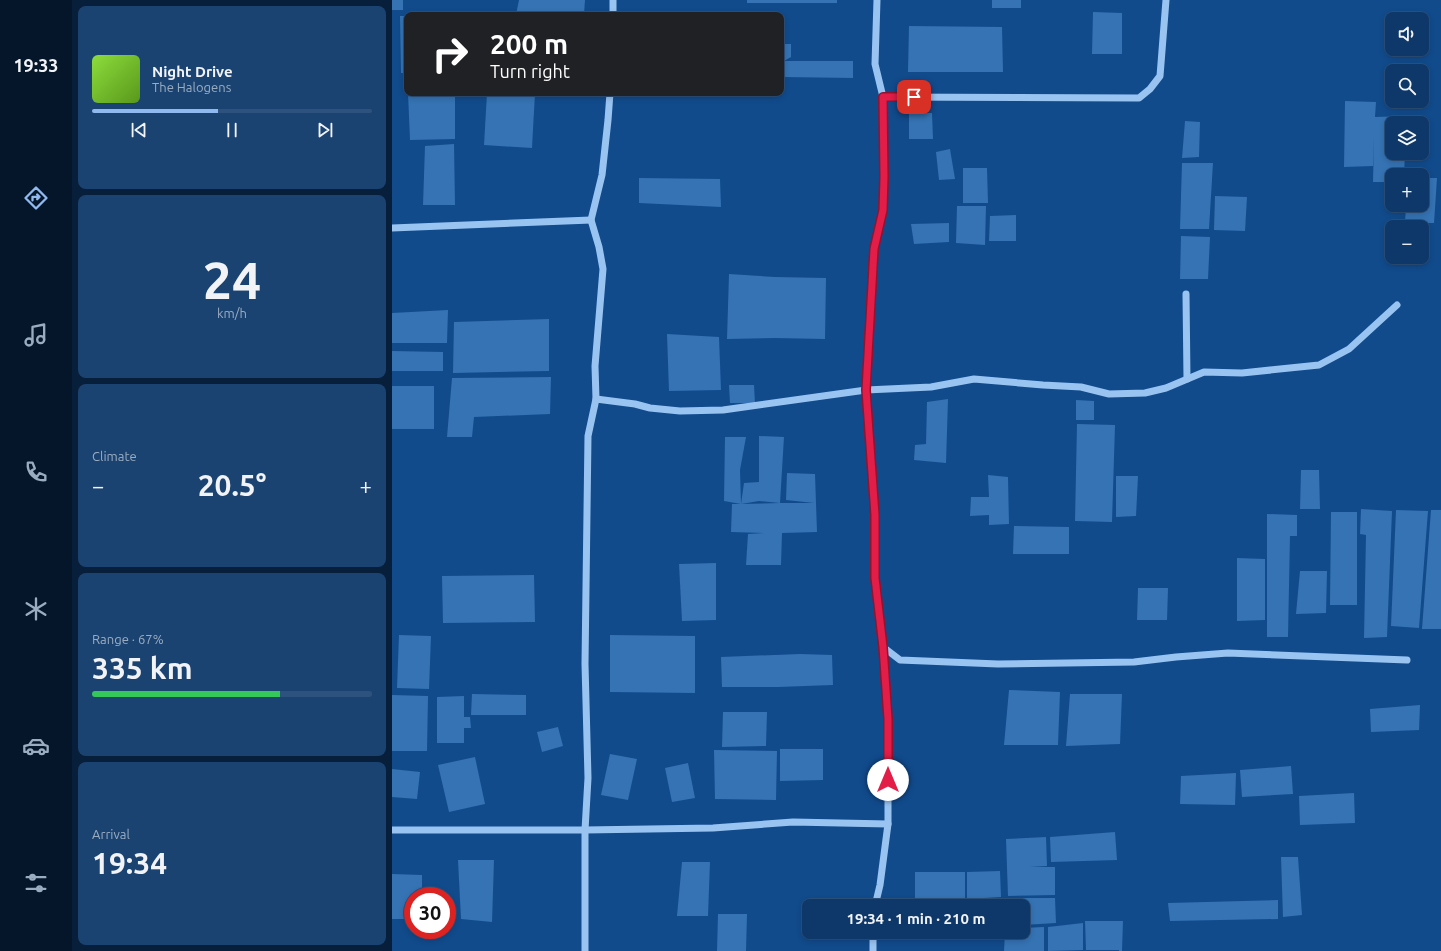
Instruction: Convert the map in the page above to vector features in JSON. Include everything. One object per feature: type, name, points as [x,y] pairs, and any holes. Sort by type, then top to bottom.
[{"type":"street","points":[[613,0],[613,12]]},
{"type":"street","points":[[877,0],[875,64],[883,97],[884,177],[883,210],[874,249],[866,390],[875,515],[875,578],[883,647],[888,719],[888,824],[880,885],[877,899]]},
{"type":"street","points":[[883,97],[1139,98],[1150,89],[1160,76],[1166,0]]},
{"type":"street","points":[[585,951],[585,830],[588,778],[584,664],[588,436],[596,399],[595,366],[603,269],[600,247],[591,220],[602,175],[610,96]]},
{"type":"street","points":[[392,228],[591,220]]},
{"type":"street","points":[[1186,294],[1187,379]]},
{"type":"street","points":[[596,399],[635,404],[650,408],[680,411],[723,410],[866,390],[931,387],[974,379],[1043,386],[1081,387],[1109,394],[1145,393],[1166,388],[1204,372],[1242,373],[1319,365],[1349,349],[1397,305]]},
{"type":"street","points":[[883,647],[900,660],[998,664],[1134,662],[1228,653],[1407,660]]},
{"type":"street","points":[[392,830],[585,830],[713,828],[793,822],[888,824]]},
{"type":"street","points":[[872,951],[873,939]]},
{"type":"building","points":[[392,0],[403,0],[403,10],[392,10]]},
{"type":"building","points":[[519,0],[585,0],[584,12],[517,12]]},
{"type":"building","points":[[747,0],[837,0],[837,3],[747,3]]},
{"type":"building","points":[[992,0],[1021,0],[1021,8],[992,8]]},
{"type":"building","points":[[1093,12],[1122,13],[1122,54],[1092,54]]},
{"type":"building","points":[[400,16],[404,16],[404,73],[401,73]]},
{"type":"building","points":[[909,26],[1002,27],[1003,72],[908,72]]},
{"type":"building","points":[[784,44],[791,44],[791,57],[784,61]]},
{"type":"building","points":[[784,61],[853,61],[853,78],[784,77]]},
{"type":"building","points":[[408,96],[455,96],[455,139],[410,140]]},
{"type":"building","points":[[487,96],[535,96],[532,148],[484,145]]},
{"type":"building","points":[[1345,101],[1376,102],[1375,117],[1385,117],[1385,160],[1405,160],[1404,168],[1385,168],[1385,182],[1373,182],[1374,137],[1373,166],[1344,167]]},
{"type":"building","points":[[909,113],[932,113],[933,139],[909,139]]},
{"type":"building","points":[[1185,121],[1200,122],[1199,157],[1182,158]]},
{"type":"building","points":[[454,144],[455,205],[423,205],[425,146]]},
{"type":"building","points":[[950,149],[955,179],[939,180],[936,152]]},
{"type":"building","points":[[1182,163],[1213,163],[1209,229],[1180,229]]},
{"type":"building","points":[[963,168],[987,168],[988,203],[963,203]]},
{"type":"building","points":[[639,178],[720,179],[721,207],[639,203]]},
{"type":"building","points":[[1429,178],[1437,178],[1434,223],[1429,223],[1429,220],[1405,220],[1406,212],[1429,212]]},
{"type":"building","points":[[1215,196],[1247,197],[1245,231],[1214,230]]},
{"type":"building","points":[[957,206],[986,206],[985,245],[956,243]]},
{"type":"building","points":[[1016,215],[1016,241],[989,241],[990,216]]},
{"type":"building","points":[[949,223],[949,242],[914,244],[911,224]]},
{"type":"building","points":[[1181,236],[1210,237],[1208,279],[1180,279]]},
{"type":"building","points":[[729,274],[826,278],[825,339],[727,339]]},
{"type":"building","points":[[448,310],[447,343],[392,343],[392,313]]},
{"type":"building","points":[[549,319],[549,371],[453,373],[454,322]]},
{"type":"building","points":[[667,334],[719,337],[721,390],[669,391]]},
{"type":"building","points":[[392,351],[443,352],[443,371],[392,371]]},
{"type":"building","points":[[551,377],[550,414],[474,417],[472,437],[447,437],[452,378]]},
{"type":"building","points":[[729,385],[754,385],[755,403],[730,403]]},
{"type":"building","points":[[392,386],[434,386],[434,429],[392,429]]},
{"type":"building","points":[[948,399],[946,463],[914,460],[915,445],[926,444],[927,402]]},
{"type":"building","points":[[1076,400],[1094,401],[1094,420],[1076,420]]},
{"type":"building","points":[[1077,424],[1115,425],[1112,522],[1075,521]]},
{"type":"building","points":[[759,436],[784,437],[780,503],[759,501],[741,504],[744,483],[759,482]]},
{"type":"building","points":[[725,437],[746,437],[740,470],[741,504],[724,501]]},
{"type":"building","points":[[1301,470],[1319,470],[1320,509],[1300,509]]},
{"type":"building","points":[[787,473],[815,474],[817,532],[782,533],[781,565],[746,565],[748,534],[764,533],[731,532],[732,504],[814,503],[786,500]]},
{"type":"building","points":[[988,475],[1008,477],[1009,524],[989,525],[989,515],[970,516],[971,497],[989,497]]},
{"type":"building","points":[[1116,476],[1138,476],[1136,516],[1116,517]]},
{"type":"building","points":[[1361,509],[1392,511],[1387,637],[1364,638],[1366,535],[1360,534]]},
{"type":"building","points":[[1396,510],[1428,511],[1419,628],[1391,626]]},
{"type":"building","points":[[1431,510],[1441,510],[1441,629],[1422,629]]},
{"type":"building","points":[[1331,512],[1357,512],[1357,605],[1330,605]]},
{"type":"building","points":[[1267,514],[1297,515],[1297,536],[1290,536],[1288,637],[1267,637]]},
{"type":"building","points":[[1014,526],[1069,527],[1069,554],[1013,554]]},
{"type":"building","points":[[1237,558],[1265,559],[1265,620],[1237,621]]},
{"type":"building","points":[[716,563],[716,620],[682,621],[679,564]]},
{"type":"building","points":[[1300,571],[1327,571],[1326,613],[1296,614]]},
{"type":"building","points":[[534,575],[535,622],[443,623],[442,576]]},
{"type":"building","points":[[1138,588],[1168,588],[1167,620],[1137,620]]},
{"type":"building","points":[[399,635],[431,636],[429,689],[397,688]]},
{"type":"building","points":[[610,635],[695,636],[695,693],[610,692]]},
{"type":"building","points":[[800,654],[832,655],[833,685],[722,687],[721,657]]},
{"type":"building","points":[[1009,690],[1060,692],[1058,745],[1004,745]]},
{"type":"building","points":[[472,694],[526,695],[526,715],[471,715]]},
{"type":"building","points":[[1070,694],[1122,694],[1120,744],[1066,746]]},
{"type":"building","points":[[392,695],[428,696],[427,751],[392,751]]},
{"type":"building","points":[[464,696],[464,717],[470,717],[471,728],[464,728],[464,743],[437,743],[437,697]]},
{"type":"building","points":[[1420,705],[1419,730],[1371,732],[1370,709]]},
{"type":"building","points":[[723,712],[767,712],[766,746],[722,747]]},
{"type":"building","points":[[558,727],[563,746],[542,752],[537,732]]},
{"type":"building","points":[[780,749],[823,749],[823,780],[780,781]]},
{"type":"building","points":[[714,750],[777,751],[776,800],[715,799]]},
{"type":"building","points":[[610,754],[637,759],[628,800],[601,795]]},
{"type":"building","points":[[475,757],[485,804],[449,812],[438,765]]},
{"type":"building","points":[[688,763],[695,798],[672,802],[665,768]]},
{"type":"building","points":[[1291,766],[1293,794],[1242,797],[1240,770]]},
{"type":"building","points":[[392,769],[420,772],[417,799],[392,797]]},
{"type":"building","points":[[1236,773],[1235,805],[1180,804],[1181,776]]},
{"type":"building","points":[[1354,793],[1355,823],[1300,825],[1299,796]]},
{"type":"building","points":[[1115,832],[1117,860],[1051,862],[1050,837]]},
{"type":"building","points":[[1046,837],[1047,866],[1030,867],[1055,867],[1055,895],[1008,896],[1006,839]]},
{"type":"building","points":[[1281,857],[1298,857],[1302,915],[1283,917]]},
{"type":"building","points":[[458,860],[494,860],[492,922],[461,919]]},
{"type":"building","points":[[682,862],[710,862],[708,916],[677,916]]},
{"type":"building","points":[[1000,871],[1001,897],[967,899],[967,872]]},
{"type":"building","points":[[915,872],[965,872],[965,899],[915,899]]},
{"type":"building","points":[[392,874],[422,875],[422,887],[404,887],[404,919],[392,919]]},
{"type":"building","points":[[1055,898],[1056,923],[1030,925],[1030,899],[1009,899]]},
{"type":"building","points":[[1278,900],[1278,919],[1170,921],[1168,903]]},
{"type":"building","points":[[718,914],[747,914],[746,951],[717,951]]},
{"type":"building","points":[[1085,921],[1123,921],[1122,951],[1086,950]]},
{"type":"building","points":[[1083,923],[1083,950],[1048,951],[1048,927]]},
{"type":"building","points":[[1044,927],[1044,951],[1004,951],[1005,939],[1030,939],[1030,928]]},
{"type":"route","points":[[888,780],[888,719],[883,647],[875,578],[875,515],[870,428],[866,390],[874,249],[883,210],[883,97],[914,97]]}]
